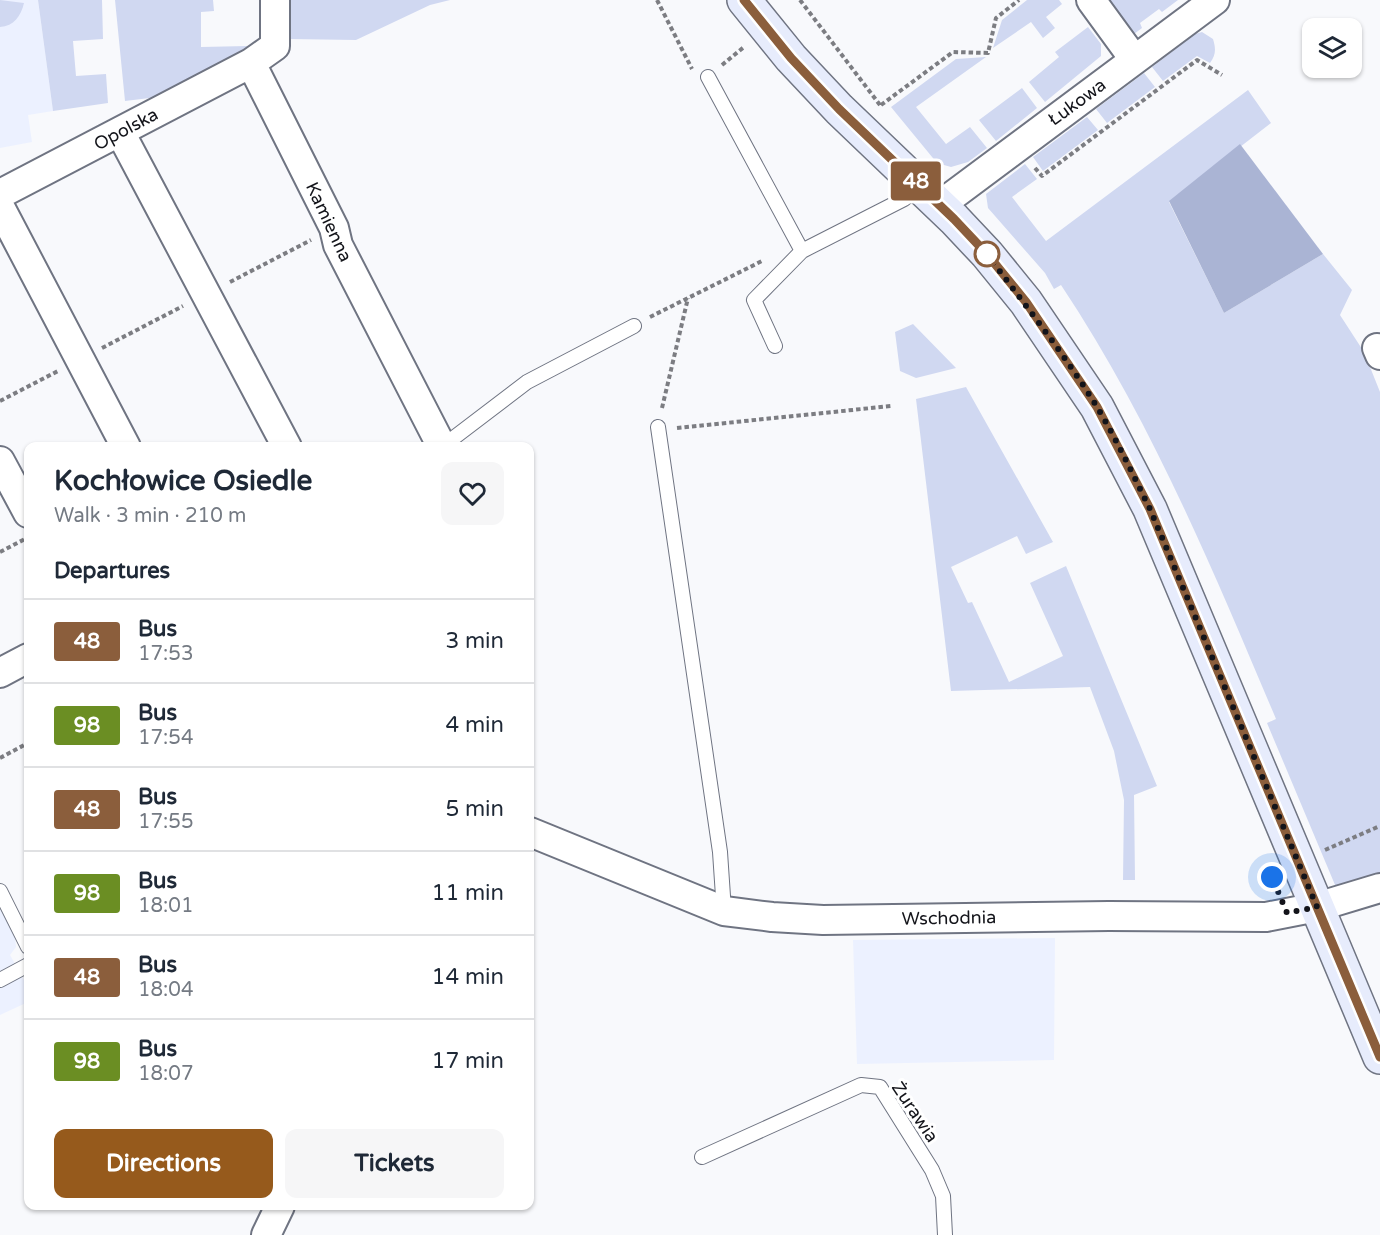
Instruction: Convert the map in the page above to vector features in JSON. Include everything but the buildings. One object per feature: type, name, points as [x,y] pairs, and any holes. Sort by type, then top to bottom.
[{"type":"street","points":[[251,63],[275,46],[275,0]]},
{"type":"street","points":[[744,0],[791,58],[839,109],[930,195],[987,254],[1026,302],[1097,407],[1150,509],[1380,1057]]},
{"type":"street","points":[[1091,0],[1134,59]]},
{"type":"street","name":"Łukowa","points":[[930,195],[1134,59],[1215,0]]},
{"type":"street","name":"Opolska","points":[[0,194],[251,63]]},
{"type":"street","name":"Kamienna","points":[[251,63],[334,228],[338,245],[439,442]]},
{"type":"street","points":[[120,132],[284,442]]},
{"type":"street","points":[[0,207],[123,442]]},
{"type":"street","points":[[0,462],[24,506]]},
{"type":"street","points":[[0,673],[24,660]]},
{"type":"street","name":"Wschodnia","points":[[534,834],[724,911],[823,920],[1109,916],[1266,917],[1317,907],[1380,888]]},
{"type":"street","points":[[266,1235],[278,1210]]},
{"type":"lane","points":[[708,77],[802,250]]},
{"type":"lane","points":[[775,346],[754,300],[802,250],[904,199],[930,195]]},
{"type":"lane","points":[[449,442],[527,382],[639,323]]},
{"type":"lane","points":[[658,427],[720,852],[724,911]]},
{"type":"lane","points":[[0,891],[24,939]]},
{"type":"lane","points":[[0,980],[24,967]]},
{"type":"lane","name":"Żurawia","points":[[702,1157],[861,1085],[880,1087],[932,1170],[943,1196],[945,1235]]},
{"type":"path","points":[[657,0],[698,82],[708,77],[740,50]]},
{"type":"path","points":[[801,0],[888,115]]},
{"type":"path","points":[[881,105],[953,52],[988,53],[996,18],[1019,0]]},
{"type":"path","points":[[1037,170],[1042,176],[1197,60],[1222,75]]},
{"type":"path","points":[[1156,81],[1160,87]]},
{"type":"path","points":[[1099,123],[1104,129]]},
{"type":"path","points":[[0,400],[334,228]]},
{"type":"path","points":[[639,323],[765,259]]},
{"type":"path","points":[[658,427],[688,298]]},
{"type":"path","points":[[689,428],[891,406]]},
{"type":"path","points":[[0,552],[16,544]]},
{"type":"path","points":[[0,758],[24,745]]},
{"type":"path","points":[[1316,854],[1380,826]]},
{"type":"shaded area","points":[[0,0],[38,0],[53,111],[28,115],[32,142],[0,148]]},
{"type":"shaded area","points":[[0,0],[24,3],[16,20],[0,27]]},
{"type":"shaded area","points":[[38,0],[102,0],[103,39],[73,41],[76,76],[106,74],[108,103],[53,111]]},
{"type":"shaded area","points":[[115,0],[213,0],[214,11],[201,12],[201,47],[248,46],[249,54],[158,97],[125,101]]},
{"type":"shaded area","points":[[288,0],[450,0],[430,5],[356,40],[288,39]]},
{"type":"shaded area","points":[[1027,0],[1059,0],[1062,4],[1046,17],[1055,28],[1043,38],[1031,22],[993,48],[1002,20]]},
{"type":"shaded area","points":[[1101,0],[1178,0],[1162,12],[1159,9],[1140,23],[1142,28],[1134,34],[1124,30]]},
{"type":"shaded area","points":[[1088,27],[1101,44],[1101,56],[1045,102],[1029,82],[1059,57],[1055,52]]},
{"type":"shaded area","points":[[1202,32],[1213,39],[1215,49],[1210,63],[1197,56],[1163,81],[1152,67],[1195,34]]},
{"type":"shaded area","points":[[986,57],[916,107],[946,144],[970,127],[987,148],[968,162],[951,167],[937,163],[891,107],[956,59]]},
{"type":"shaded area","points":[[1144,73],[1155,87],[1107,123],[1096,109]]},
{"type":"shaded area","points":[[1022,88],[1037,108],[996,141],[979,120]]},
{"type":"shaded area","points":[[1248,90],[1271,123],[1169,202],[1224,313],[1323,254],[1352,290],[1340,315],[1364,352],[1380,392],[1380,878],[1338,892],[1267,723],[1276,719],[1204,552],[1152,442],[1124,389],[1061,285],[1054,289],[1045,273],[988,208],[986,194],[1025,164],[1037,179],[1012,197],[1046,241]]},
{"type":"shaded area","points":[[1087,117],[1098,130],[1043,171],[1033,157]]},
{"type":"shaded area","points":[[1240,144],[1323,254],[1224,313],[1169,201]]},
{"type":"shaded area","points":[[913,324],[956,368],[916,378],[900,371],[895,332]]},
{"type":"shaded area","points":[[966,387],[1053,542],[1026,554],[1017,536],[951,567],[968,603],[972,602],[1009,682],[1063,656],[1030,583],[1066,566],[1157,786],[1134,795],[1135,880],[1123,880],[1124,800],[1114,751],[1090,687],[951,691],[916,399]]},
{"type":"shaded area","points":[[0,909],[15,937],[16,947],[10,955],[24,980],[24,1004],[0,1015]]},
{"type":"shaded area","points":[[1055,938],[1054,1060],[857,1064],[853,940]]},
{"type":"bus line","name":"48","points":[[744,0],[791,58],[839,109],[954,219],[987,254],[1026,302],[1097,407],[1150,509],[1380,1057]]},
{"type":"route","points":[[987,254],[1026,302],[1059,349],[1097,407],[1125,458],[1150,509],[1317,907],[1287,913],[1272,877]]}]
